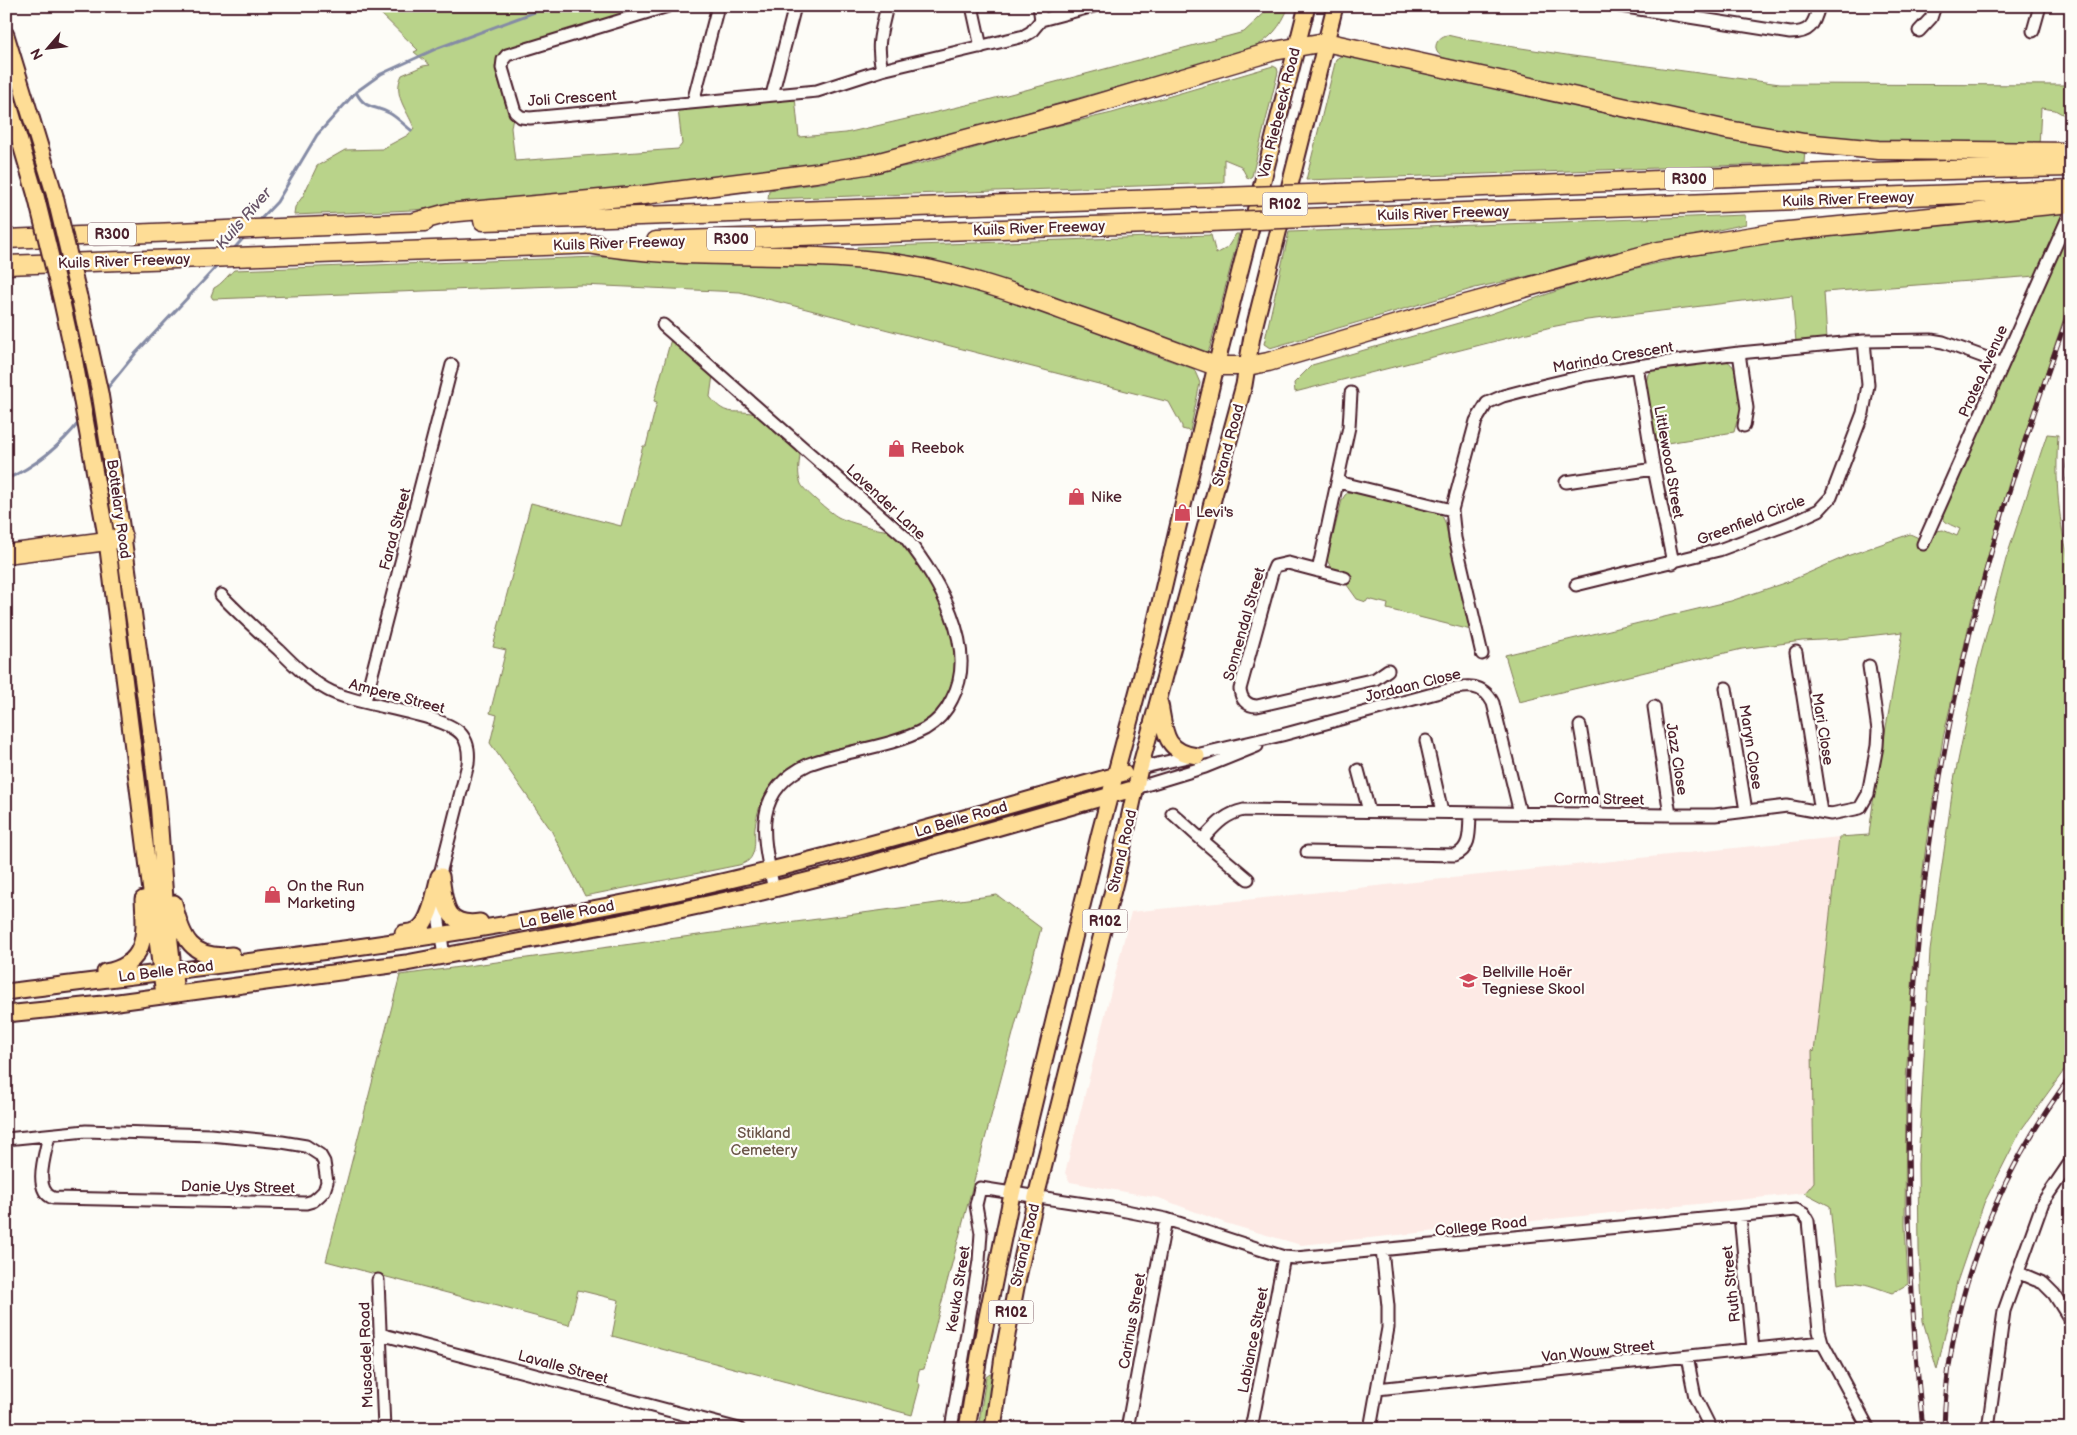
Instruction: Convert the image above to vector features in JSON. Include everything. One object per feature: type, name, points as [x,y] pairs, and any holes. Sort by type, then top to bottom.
[{"type":"highway","points":[[415,222],[448,214],[654,194],[815,174],[872,164],[1079,109],[1296,46],[1325,42],[1574,98],[1784,140],[1878,150],[2043,160],[2071,152]]},
{"type":"highway","name":"Kuils River Freeway","points":[[6,238],[415,222],[1338,193],[1827,173],[2043,160],[2071,167]]},
{"type":"highway","name":"Kuils River Freeway","points":[[6,265],[2071,190]]},
{"type":"highway","points":[[588,244],[622,250],[884,262],[916,267],[993,286],[1216,366],[1247,366],[1268,362],[1448,309],[1659,251],[1779,232],[2071,202]]},
{"type":"highway","points":[[6,554],[115,539]]},
{"type":"main road","name":"Van Riebeeck Road","points":[[1216,366],[1307,6]]},
{"type":"main road","name":"Van Riebeeck Road","points":[[1247,366],[1252,336],[1335,6]]},
{"type":"main road","name":"Bottelary Road","points":[[6,35],[55,196],[90,345],[111,454],[115,539],[146,850],[168,971]]},
{"type":"main road","name":"Bottelary Road","points":[[6,94],[36,196],[61,298],[94,465],[115,539],[150,733],[165,899],[170,994]]},
{"type":"main road","name":"Strand Road","points":[[967,1429],[979,1356],[1012,1194],[1078,920],[1153,632],[1216,366]]},
{"type":"main road","name":"Strand Road","points":[[993,1429],[1006,1337],[1036,1197],[1116,878],[1140,768],[1244,385],[1247,366]]},
{"type":"main road","points":[[1159,700],[1164,729],[1169,742],[1176,750],[1188,755],[1197,756]]},
{"type":"main road","name":"La Belle Road","points":[[6,990],[441,935],[615,905],[839,853],[1140,768]]},
{"type":"main road","name":"La Belle Road","points":[[6,1014],[351,971],[444,957],[618,923],[774,890],[1136,788]]},
{"type":"main road","points":[[161,848],[180,927],[192,946],[210,955],[223,956],[244,953],[263,958]]},
{"type":"main road","points":[[6,990],[22,983],[114,970],[131,961],[142,944],[144,937],[143,880],[146,850]]},
{"type":"main road","points":[[440,874],[446,908],[450,914],[462,922],[482,921],[498,926]]},
{"type":"main road","points":[[381,943],[392,936],[417,930],[422,926],[428,916],[440,874]]},
{"type":"street","name":"Joli Crescent","points":[[668,6],[510,54],[503,60],[502,68],[517,114],[525,118],[823,89],[882,70],[1024,36],[1031,32],[1041,20]]},
{"type":"street","points":[[693,102],[718,6]]},
{"type":"street","points":[[772,95],[795,6]]},
{"type":"street","points":[[882,70],[878,40],[887,6]]},
{"type":"street","points":[[972,6],[981,47]]},
{"type":"street","points":[[1039,6],[1041,20],[1094,6]]},
{"type":"street","points":[[1620,6],[1790,33],[1801,33],[1810,28],[1814,23],[1819,6]]},
{"type":"street","points":[[1919,31],[1930,18],[1935,6]]},
{"type":"street","points":[[2033,31],[2040,6]]},
{"type":"street","name":"Protea Avenue","points":[[1923,544],[2071,210]]},
{"type":"street","name":"Lavender Lane","points":[[663,325],[905,537],[926,565],[952,615],[959,638],[962,659],[961,676],[956,692],[948,707],[932,725],[915,734],[808,764],[797,770],[779,786],[766,809],[763,825],[774,890]]},
{"type":"street","name":"Marinda Crescent","points":[[1482,654],[1452,524],[1452,510],[1476,421],[1487,403],[1503,396],[1545,385],[1637,366],[1739,353],[1864,341],[1930,340],[1943,342],[2002,364]]},
{"type":"street","name":"Greenfield Circle","points":[[1576,585],[1718,550],[1789,524],[1819,510],[1831,497],[1863,413],[1867,397],[1864,341]]},
{"type":"street","points":[[1739,353],[1747,408],[1744,426]]},
{"type":"street","name":"Farad Street","points":[[365,701],[452,365]]},
{"type":"street","name":"Littlewood Street","points":[[1637,366],[1672,562]]},
{"type":"street","points":[[1318,571],[1349,428],[1351,393]]},
{"type":"street","points":[[1566,482],[1654,469]]},
{"type":"street","points":[[1338,482],[1452,510]]},
{"type":"street","name":"Sonnendal Street","points":[[1345,578],[1288,563],[1279,564],[1273,570],[1240,689],[1244,700],[1249,705],[1257,706],[1375,679],[1388,670]]},
{"type":"street","name":"Ampere Street","points":[[221,595],[239,614],[314,682],[338,695],[444,724],[458,731],[466,740],[469,756],[468,764],[440,874],[437,898],[444,957]]},
{"type":"street","name":"Mari Close","points":[[1796,652],[1821,812]]},
{"type":"street","name":"Corma Street","points":[[1202,840],[1227,815],[1244,810],[1715,815],[1787,806],[1831,814],[1852,811],[1860,808],[1868,794],[1875,768],[1878,730],[1869,666]]},
{"type":"street","name":"Jordaan Close","points":[[1140,768],[1282,735],[1462,686],[1476,687],[1485,691],[1493,703],[1520,813]]},
{"type":"street","name":"Maryn Close","points":[[1726,688],[1746,811]]},
{"type":"street","name":"Jazz Close","points":[[1654,707],[1670,815]]},
{"type":"street","points":[[1580,726],[1594,814]]},
{"type":"street","name":"Jordaan Close","points":[[1136,788],[1205,767],[1282,735]]},
{"type":"street","points":[[1426,742],[1442,812]]},
{"type":"street","points":[[1358,770],[1369,811]]},
{"type":"street","points":[[1307,852],[1455,855],[1460,853],[1466,846],[1470,812]]},
{"type":"street","points":[[1172,813],[1248,879]]},
{"type":"street","name":"Danie Uys Street","points":[[6,1139],[49,1135],[95,1132],[210,1135],[282,1142],[306,1146],[320,1155],[324,1162],[326,1182],[324,1191],[313,1201],[306,1203],[54,1198],[48,1196],[42,1187],[42,1170],[49,1135]]},
{"type":"street","points":[[1988,1429],[2004,1311],[2043,1202],[2070,1164]]},
{"type":"street","name":"Keuka Street","points":[[951,1429],[982,1244],[976,1205],[980,1188],[1012,1194]]},
{"type":"street","name":"College Road","points":[[1012,1194],[1105,1206],[1166,1219],[1284,1257],[1296,1258],[1792,1210],[1800,1211],[1806,1217],[1822,1342]]},
{"type":"street","name":"Ruth Street","points":[[1740,1216],[1753,1350]]},
{"type":"street","name":"Carinus Street","points":[[1127,1429],[1166,1219]]},
{"type":"street","points":[[1370,1429],[1388,1328],[1388,1306],[1382,1250]]},
{"type":"street","name":"Labiance Street","points":[[1251,1429],[1284,1257]]},
{"type":"street","points":[[2019,1273],[2043,1283],[2054,1294],[2071,1321]]},
{"type":"street","name":"Muscadel Road","points":[[378,1280],[384,1429]]},
{"type":"street","name":"Lavalle Street","points":[[380,1334],[739,1429]]},
{"type":"street","points":[[1822,1342],[1869,1429]]},
{"type":"street","name":"Van Wouw Street","points":[[1377,1389],[1822,1342]]},
{"type":"street","points":[[1687,1357],[1695,1397],[1711,1429]]},
{"type":"shaded area","name":"Bellville Hoër Tegniese Skool","points":[[1839,837],[1814,1053],[1812,1051],[1814,1182],[1805,1193],[1301,1245],[1225,1223],[1159,1198],[1070,1182],[1065,1173],[1131,912]]},
{"type":"green space","points":[[373,6],[653,6],[498,59],[496,67],[513,116],[511,128],[515,161],[678,149],[682,144],[678,109],[795,97],[799,137],[846,133],[984,101],[1244,32],[1272,6],[1289,6],[1274,32],[1263,42],[1249,50],[905,147],[818,164],[660,185],[413,210],[294,215],[295,207],[303,196],[317,166],[345,150],[382,149],[408,135],[414,128],[400,96],[399,82],[402,75],[430,65],[414,52],[418,50]]},
{"type":"green space","points":[[1447,35],[1573,56],[1780,84],[2071,85],[2071,119],[2055,110],[2041,108],[2039,146],[1894,144],[1778,133],[1460,63],[1443,57],[1436,50],[1436,44],[1440,38]]},
{"type":"green space","points":[[1341,56],[1352,56],[1805,150],[1804,163],[1306,180],[1336,59]]},
{"type":"green space","points":[[1273,66],[1277,68],[1278,72],[1252,176],[1248,179],[1241,166],[1224,159],[1224,183],[768,199],[769,190],[828,182],[922,163],[1034,131],[1112,113]]},
{"type":"green space","points":[[2063,212],[2036,276],[1824,292],[1827,339],[1796,342],[1792,295],[1587,320],[1551,327],[1295,392],[1294,383],[1312,365],[1490,314],[1594,278],[1684,257],[1763,243],[1834,236],[1890,226]]},
{"type":"green space","points":[[1745,215],[1746,224],[1603,255],[1538,274],[1475,288],[1270,348],[1264,344],[1289,232]]},
{"type":"green space","points":[[2071,222],[2071,297],[2011,476],[1971,616],[1943,738],[1926,844],[1915,941],[1906,1080],[1905,1225],[1908,1284],[1892,1293],[1859,1283],[1838,1284],[1830,1206],[1805,1193],[1814,1182],[1812,1050],[1814,1052],[1839,837],[1869,835],[1874,794],[1903,632],[1802,641],[1742,649],[1519,702],[1505,655],[1731,601],[1790,581],[1847,556],[1910,534],[1921,539],[1918,546],[1925,549],[1936,531],[1943,530],[1957,536],[1960,529],[1945,521],[1942,512]]},
{"type":"green space","points":[[1236,234],[1239,234],[1210,347],[1208,352],[1204,354],[1015,284],[985,275],[857,253],[857,247],[1211,235],[1216,254],[1227,248]]},
{"type":"green space","points":[[598,257],[869,267],[924,275],[1020,302],[1194,369],[1200,383],[1190,431],[1182,429],[1169,402],[740,292],[582,285],[213,299],[211,296],[214,288],[234,270]]},
{"type":"green space","points":[[671,339],[713,375],[710,397],[716,404],[727,411],[750,413],[762,417],[800,455],[799,473],[801,484],[818,502],[841,518],[860,525],[892,532],[906,545],[936,593],[944,612],[951,632],[956,671],[952,690],[942,707],[921,725],[887,737],[820,753],[790,766],[782,773],[769,788],[760,806],[755,827],[754,850],[751,858],[746,862],[585,896],[551,830],[490,743],[497,715],[490,713],[506,650],[493,647],[531,503],[621,526],[643,446],[646,446],[657,402],[654,401]]},
{"type":"green space","points":[[1723,360],[1734,368],[1739,383],[1742,415],[1737,421],[1734,432],[1655,445],[1646,383],[1648,374],[1654,370]]},
{"type":"green space","points":[[2047,434],[2058,435],[2058,501],[2063,534],[2071,566],[2071,1061],[2021,1130],[1984,1203],[1957,1282],[1937,1370],[1923,1321],[1919,1250],[1918,1164],[1930,951],[1954,780],[1977,669],[2006,559]]},
{"type":"green space","points":[[1351,491],[1436,512],[1442,516],[1471,630],[1387,609],[1388,604],[1368,599],[1366,602],[1357,599],[1347,585],[1350,575],[1333,569],[1327,559],[1342,500]]},
{"type":"green space","name":"Stikland Cemetery","points":[[997,895],[1041,928],[924,1369],[919,1370],[917,1381],[920,1385],[912,1415],[612,1336],[619,1300],[578,1290],[569,1325],[326,1261],[400,975]]},
{"type":"green space","points":[[992,1374],[985,1429],[978,1429],[986,1377]]},
{"type":"waterway","name":"Kuils River","points":[[257,223],[277,202],[317,135],[356,92],[381,74],[438,48],[551,6]]},
{"type":"waterway","points":[[356,92],[363,102],[392,115],[411,130]]},
{"type":"waterway","name":"Kuils River","points":[[232,251],[246,235]]},
{"type":"waterway","name":"Kuils River","points":[[105,391],[135,354],[219,264]]},
{"type":"waterway","name":"Kuils River","points":[[6,479],[37,462],[65,438],[80,421]]},
{"type":"railway","points":[[1923,1429],[1915,1335],[1908,1145],[1911,1050],[1917,956],[1927,861],[1942,768],[1971,628],[2024,444],[2071,307]]},
{"type":"railway","points":[[2071,415],[2067,473],[2071,519]]},
{"type":"railway","points":[[1944,1429],[1947,1381],[1954,1334],[1965,1288],[1980,1243],[1998,1199],[2020,1156],[2044,1115],[2071,1076]]},
{"type":"place","name":"Reebok","points":[[897,448]]},
{"type":"place","name":"Nike","points":[[1077,497]]},
{"type":"place","name":"Levi's","points":[[1182,512]]},
{"type":"place","name":"On the Run Marketing","points":[[273,895]]},
{"type":"place","name":"Bellville Hoër Tegniese Skool","points":[[1468,981]]}]
